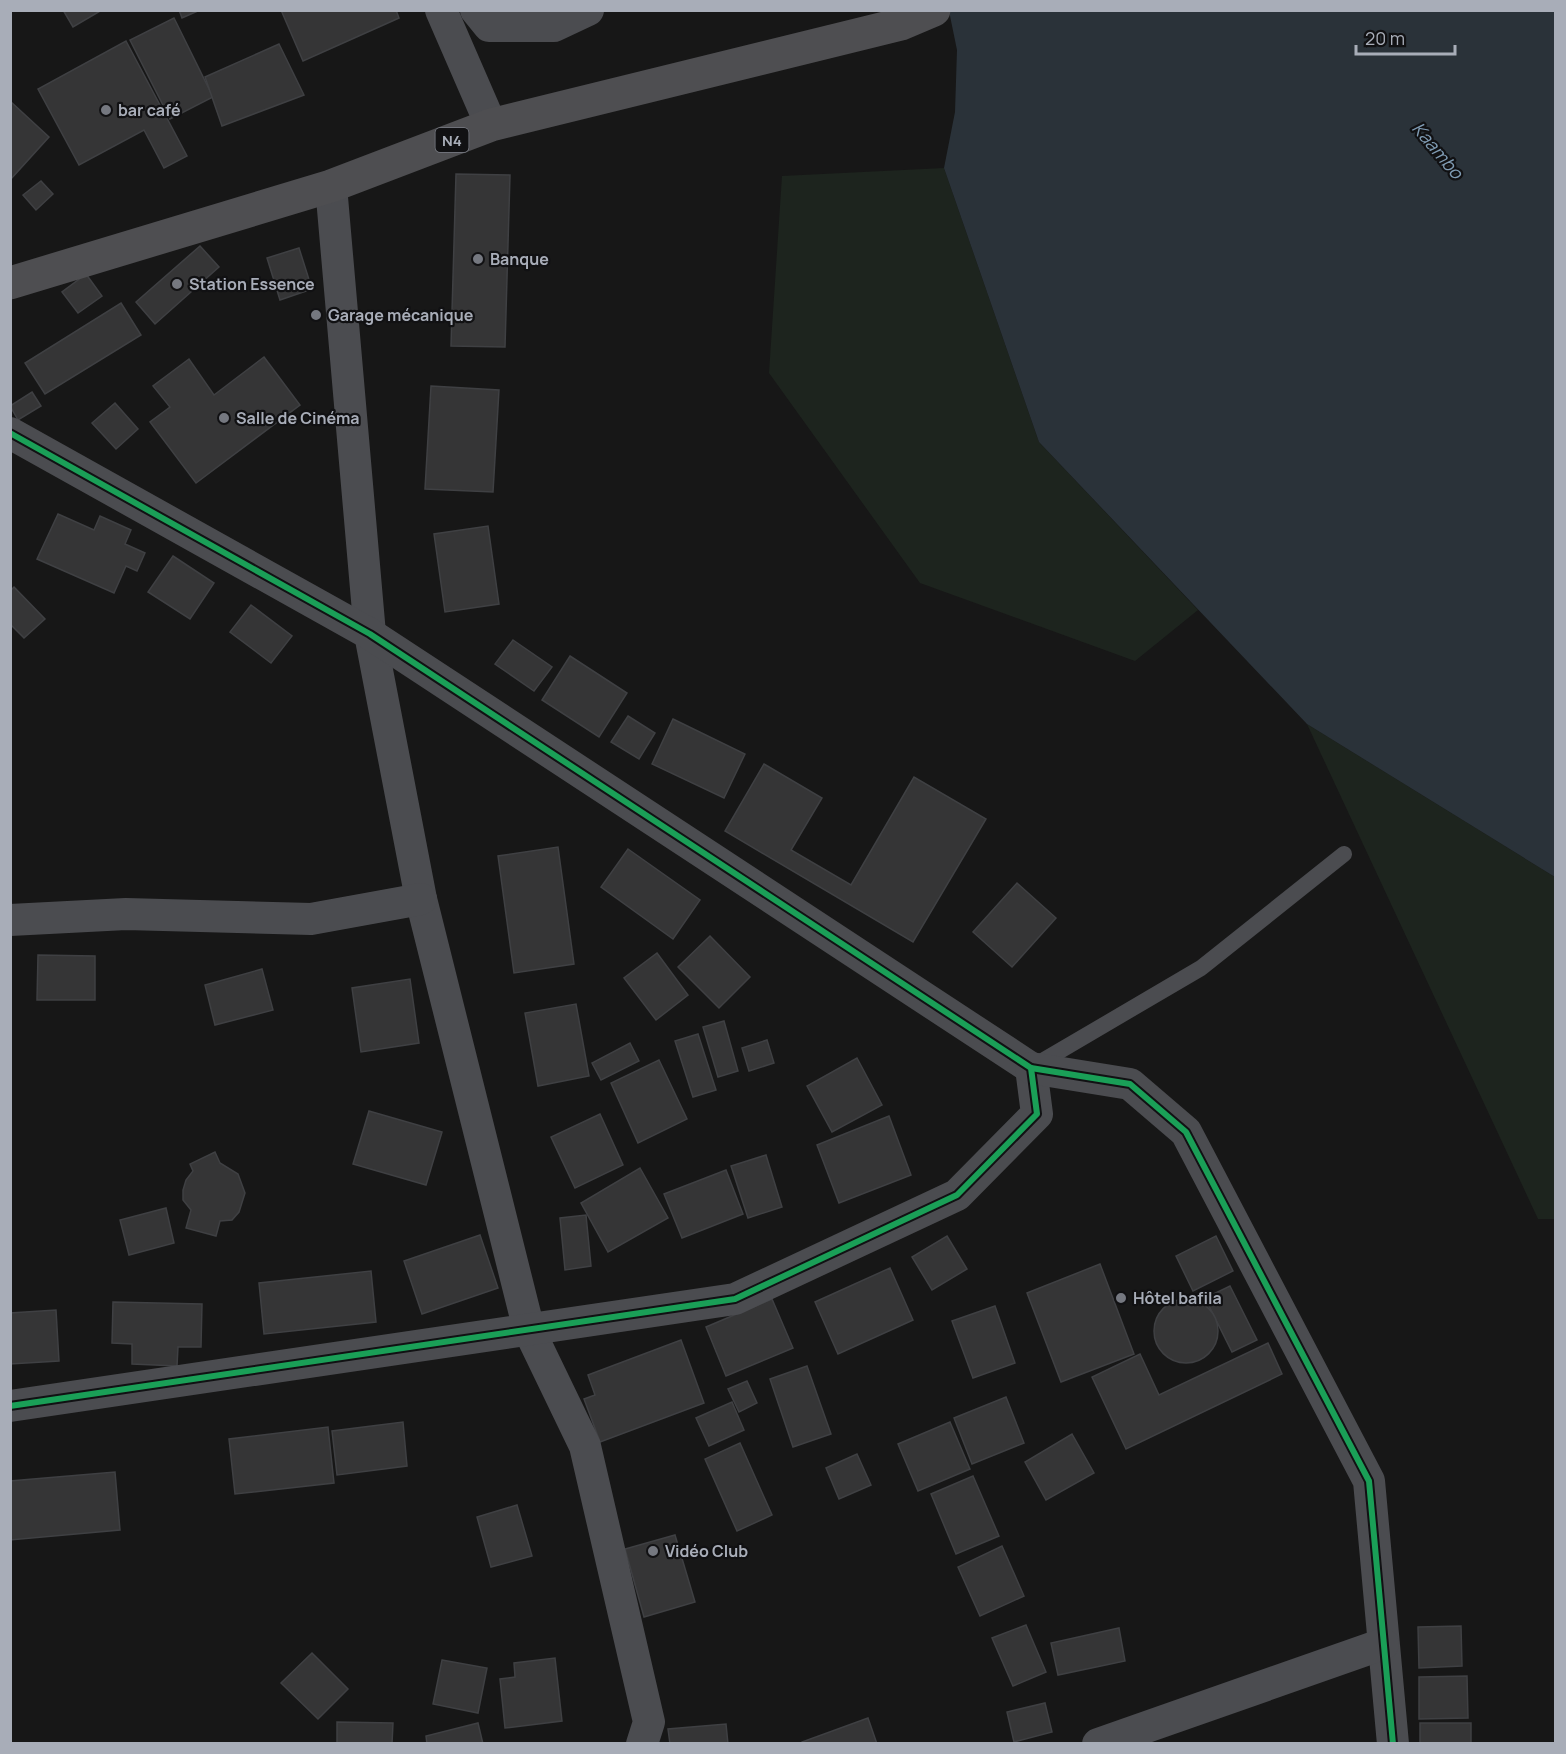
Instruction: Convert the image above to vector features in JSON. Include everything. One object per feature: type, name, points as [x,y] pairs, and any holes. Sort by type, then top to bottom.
[{"type":"highway","name":"N4","points":[[10,283],[331,186],[491,125],[901,24],[934,10]]},
{"type":"street","points":[[441,10],[491,125]]},
{"type":"street","points":[[476,10],[489,26],[554,26],[588,10]]},
{"type":"street","points":[[331,186],[370,634],[421,899],[529,1330],[585,1446],[649,1722],[642,1743]]},
{"type":"street","points":[[10,433],[370,634],[1031,1068],[1130,1084],[1185,1132],[1369,1481],[1393,1743]]},
{"type":"street","points":[[10,920],[126,914],[311,919],[421,899]]},
{"type":"street","points":[[10,1406],[735,1299],[957,1195],[1037,1114],[1031,1068]]},
{"type":"street","points":[[1098,1743],[1383,1644]]},
{"type":"lane","points":[[1031,1068],[1201,968],[1344,854]]},
{"type":"shaded area","points":[[944,168],[1039,442],[1198,610],[1135,661],[920,583],[769,373],[782,176]]},
{"type":"shaded area","points":[[1307,724],[1555,877],[1555,1219],[1538,1219]]},
{"type":"water","name":"Kaambo","points":[[949,11],[1555,11],[1555,877],[1307,724],[1039,442],[944,168],[955,112],[957,50]]},
{"type":"building","points":[[63,10],[102,10],[73,27]]},
{"type":"building","points":[[179,10],[200,10],[182,18]]},
{"type":"building","points":[[281,10],[396,10],[399,18],[303,61]]},
{"type":"building","points":[[174,18],[213,97],[170,119],[130,40]]},
{"type":"building","name":"bar café","points":[[126,41],[187,156],[164,168],[144,130],[79,165],[38,89]]},
{"type":"building","points":[[279,44],[304,95],[222,126],[205,77]]},
{"type":"building","points":[[10,101],[49,137],[10,180]]},
{"type":"building","points":[[456,174],[510,175],[505,347],[451,346]]},
{"type":"building","points":[[41,181],[53,194],[36,210],[23,195]]},
{"type":"building","points":[[200,246],[219,267],[155,324],[136,302]]},
{"type":"building","points":[[299,248],[312,289],[280,300],[267,258]]},
{"type":"building","points":[[86,274],[102,296],[78,313],[62,292]]},
{"type":"building","points":[[121,303],[141,335],[45,394],[25,363]]},
{"type":"building","points":[[264,357],[300,405],[196,483],[150,422],[170,407],[153,386],[189,359],[214,395]]},
{"type":"building","points":[[431,386],[499,390],[493,492],[425,489]]},
{"type":"building","points":[[32,392],[41,406],[18,420],[10,406]]},
{"type":"building","points":[[115,403],[138,429],[116,449],[92,423]]},
{"type":"building","points":[[58,514],[94,530],[100,516],[131,530],[125,544],[145,553],[137,571],[126,566],[114,593],[37,559]]},
{"type":"building","points":[[488,526],[499,604],[445,612],[434,534]]},
{"type":"building","points":[[173,556],[214,583],[190,619],[148,592]]},
{"type":"building","points":[[14,587],[45,619],[24,638],[10,624],[10,591]]},
{"type":"building","points":[[251,605],[292,636],[271,663],[230,632]]},
{"type":"building","points":[[513,640],[552,667],[534,691],[495,664]]},
{"type":"building","points":[[570,656],[627,693],[599,737],[542,700]]},
{"type":"building","points":[[628,716],[655,733],[639,759],[611,742]]},
{"type":"building","points":[[673,719],[745,754],[724,798],[652,764]]},
{"type":"building","points":[[764,764],[822,798],[791,850],[851,885],[914,777],[986,819],[913,942],[725,831]]},
{"type":"building","points":[[558,847],[574,964],[514,973],[498,856]]},
{"type":"building","points":[[628,849],[700,900],[673,939],[601,887]]},
{"type":"building","points":[[1017,883],[1056,918],[1012,967],[973,932]]},
{"type":"building","points":[[710,936],[750,977],[719,1008],[678,967]]},
{"type":"building","points":[[657,953],[688,995],[656,1020],[624,978]]},
{"type":"building","points":[[38,955],[95,956],[95,1000],[37,1000]]},
{"type":"building","points":[[262,969],[273,1010],[215,1025],[205,985]]},
{"type":"building","points":[[410,979],[419,1043],[361,1052],[352,988]]},
{"type":"building","points":[[576,1004],[589,1076],[538,1086],[525,1013]]},
{"type":"building","points":[[724,1021],[738,1071],[718,1077],[703,1027]]},
{"type":"building","points":[[698,1034],[716,1090],[693,1097],[675,1041]]},
{"type":"building","points":[[767,1040],[774,1063],[749,1071],[742,1048]]},
{"type":"building","points":[[630,1043],[639,1061],[601,1080],[592,1063]]},
{"type":"building","points":[[857,1058],[882,1105],[832,1132],[807,1086]]},
{"type":"building","points":[[659,1060],[687,1119],[638,1143],[611,1083]]},
{"type":"building","points":[[369,1111],[442,1132],[426,1185],[353,1164]]},
{"type":"building","points":[[600,1114],[623,1165],[575,1188],[551,1137]]},
{"type":"building","points":[[889,1116],[911,1175],[839,1203],[817,1145]]},
{"type":"building","points":[[215,1152],[220,1163],[238,1174],[245,1193],[239,1212],[232,1220],[220,1221],[216,1236],[186,1228],[191,1210],[183,1200],[186,1180],[193,1171],[190,1164]]},
{"type":"building","points":[[766,1155],[782,1207],[748,1218],[731,1166]]},
{"type":"building","points":[[640,1168],[668,1218],[608,1252],[581,1203]]},
{"type":"building","points":[[726,1170],[743,1214],[682,1238],[664,1194]]},
{"type":"building","points":[[166,1208],[174,1243],[129,1255],[120,1220]]},
{"type":"building","points":[[586,1215],[591,1266],[565,1270],[560,1218]]},
{"type":"building","points":[[480,1235],[498,1288],[422,1314],[404,1261]]},
{"type":"building","points":[[947,1236],[967,1269],[932,1290],[912,1257]]},
{"type":"building","points":[[1216,1236],[1233,1271],[1193,1291],[1176,1256]]},
{"type":"building","points":[[1100,1264],[1134,1354],[1061,1382],[1027,1293]]},
{"type":"building","points":[[890,1268],[913,1320],[838,1354],[815,1302]]},
{"type":"building","points":[[371,1271],[376,1322],[264,1334],[259,1283]]},
{"type":"building","points":[[1230,1286],[1257,1340],[1232,1352],[1205,1298]]},
{"type":"building","points":[[772,1299],[793,1348],[726,1376],[706,1327]]},
{"type":"building","points":[[1180,1299],[1192,1299],[1209,1308],[1216,1319],[1218,1331],[1216,1343],[1209,1354],[1192,1363],[1180,1363],[1168,1358],[1159,1349],[1154,1337],[1154,1325],[1159,1313],[1168,1304]]},
{"type":"building","points":[[113,1302],[202,1304],[201,1347],[178,1347],[177,1366],[132,1364],[132,1344],[112,1343]]},
{"type":"building","points":[[995,1306],[1015,1363],[973,1378],[952,1321]]},
{"type":"building","points":[[56,1310],[59,1361],[10,1364],[10,1313]]},
{"type":"building","points":[[681,1340],[704,1403],[600,1442],[584,1399],[595,1395],[588,1375]]},
{"type":"building","points":[[1268,1343],[1282,1374],[1126,1449],[1092,1377],[1140,1354],[1159,1395]]},
{"type":"building","points":[[807,1366],[831,1434],[793,1447],[770,1379]]},
{"type":"building","points":[[747,1381],[757,1403],[739,1412],[728,1389]]},
{"type":"building","points":[[1006,1397],[1024,1443],[972,1464],[954,1418]]},
{"type":"building","points":[[732,1402],[744,1430],[709,1446],[696,1418]]},
{"type":"building","points":[[403,1422],[407,1466],[337,1475],[332,1431]]},
{"type":"building","points":[[950,1422],[970,1469],[918,1491],[898,1444]]},
{"type":"building","points":[[328,1427],[334,1483],[235,1494],[229,1439]]},
{"type":"building","points":[[1072,1434],[1094,1473],[1046,1500],[1025,1462]]},
{"type":"building","points":[[740,1443],[772,1515],[737,1531],[705,1459]]},
{"type":"building","points":[[857,1454],[871,1485],[839,1499],[826,1468]]},
{"type":"building","points":[[115,1472],[120,1530],[10,1540],[10,1481]]},
{"type":"building","points":[[973,1476],[999,1536],[956,1554],[931,1494]]},
{"type":"building","points":[[517,1505],[532,1556],[491,1567],[477,1517]]},
{"type":"building","points":[[675,1535],[695,1602],[644,1617],[625,1549]]},
{"type":"building","points":[[1002,1546],[1024,1596],[980,1616],[958,1567]]},
{"type":"building","points":[[1026,1625],[1046,1672],[1013,1686],[992,1638]]},
{"type":"building","points":[[1461,1626],[1462,1666],[1419,1668],[1418,1627]]},
{"type":"building","points":[[1119,1628],[1125,1661],[1058,1675],[1051,1643]]},
{"type":"building","points":[[312,1653],[348,1689],[318,1719],[281,1683]]},
{"type":"building","points":[[555,1658],[562,1721],[505,1728],[500,1679],[515,1677],[514,1663]]},
{"type":"building","points":[[442,1660],[487,1668],[478,1713],[433,1704]]},
{"type":"building","points":[[1467,1676],[1468,1718],[1419,1719],[1419,1677]]},
{"type":"building","points":[[1045,1703],[1052,1732],[1014,1742],[1007,1712]]},
{"type":"building","points":[[868,1718],[877,1744],[802,1744],[802,1742]]},
{"type":"building","points":[[337,1722],[393,1723],[392,1744],[337,1744]]},
{"type":"building","points":[[478,1723],[483,1744],[427,1744],[426,1736]]},
{"type":"building","points":[[1420,1723],[1471,1723],[1471,1744],[1420,1744]]},
{"type":"building","points":[[726,1724],[728,1744],[670,1744],[668,1729]]},
{"type":"cycle path","points":[[10,433],[370,634],[1031,1068],[1037,1114],[957,1195],[735,1299],[10,1406]]},
{"type":"cycle path","points":[[1031,1068],[1130,1084],[1186,1132],[1369,1481],[1393,1744]]},
{"type":"place","name":"bar café","points":[[106,110]]},
{"type":"place","name":"Banque","points":[[478,259]]},
{"type":"place","name":"Station Essence","points":[[177,284]]},
{"type":"place","name":"Garage mécanique","points":[[316,315]]},
{"type":"place","name":"Salle de Cinéma","points":[[224,418]]},
{"type":"place","name":"Hôtel bafila","points":[[1121,1298]]},
{"type":"place","name":"Vidéo Club","points":[[653,1551]]}]
